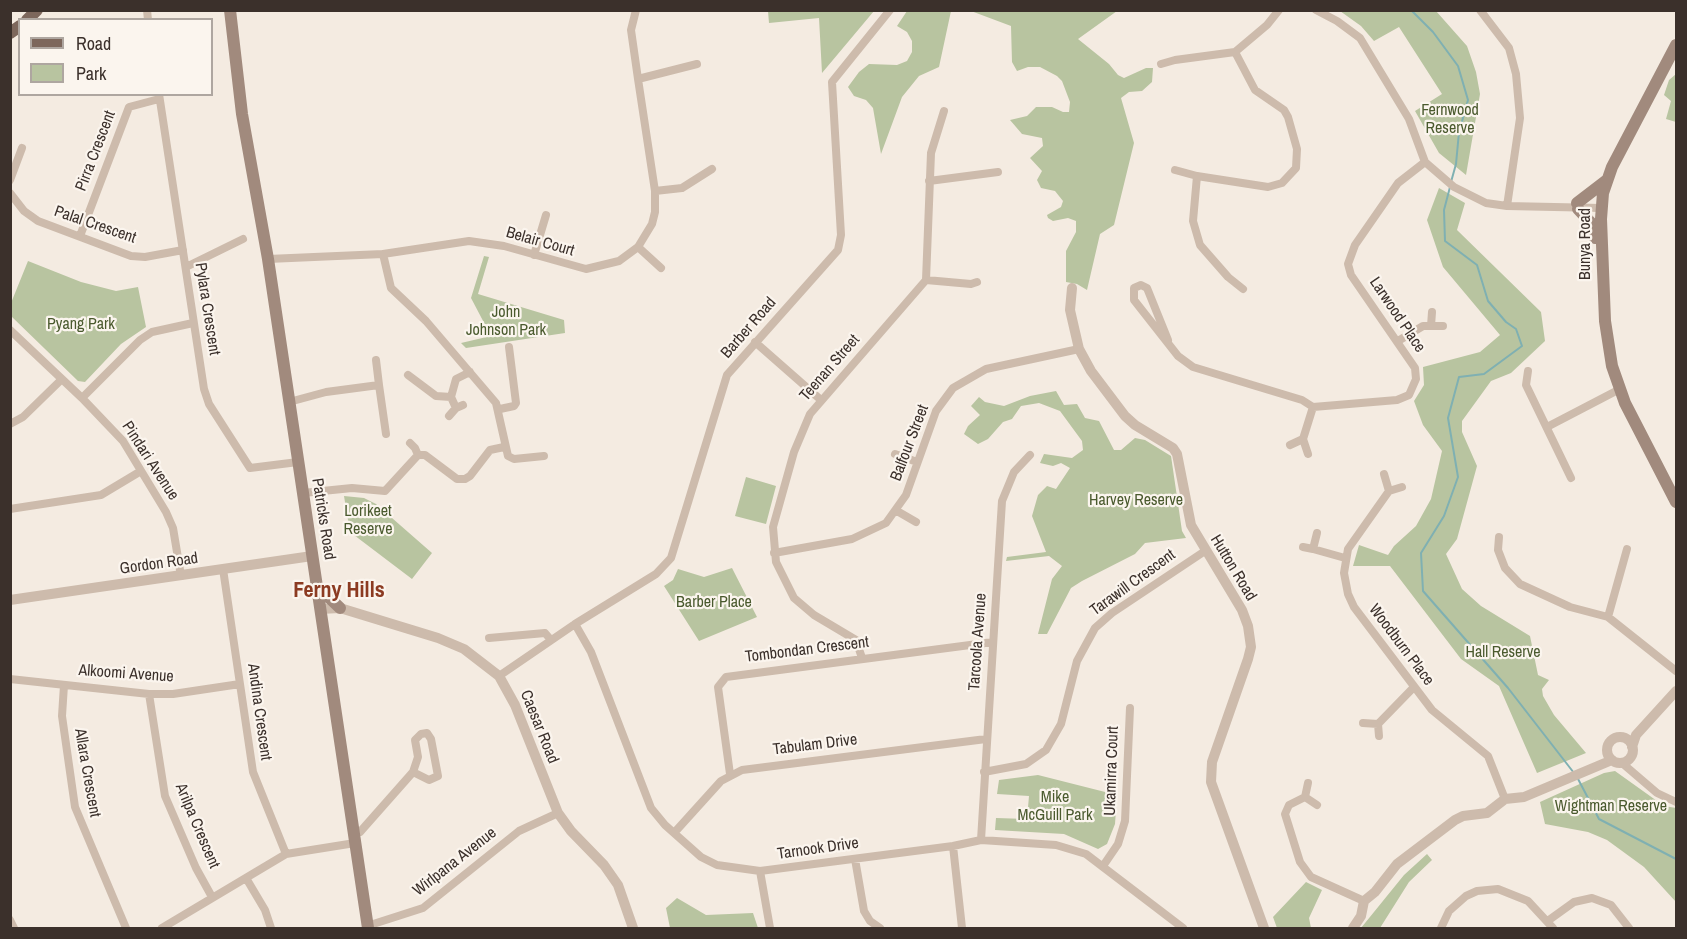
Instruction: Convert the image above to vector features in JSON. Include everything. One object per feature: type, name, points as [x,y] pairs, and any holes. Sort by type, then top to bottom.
[{"type":"main road","name":"Patricks Road","points":[[230,10],[242,114],[257,187],[367,927]]},
{"type":"main road","name":"Bunya Road","points":[[1677,45],[1607,180],[1601,205],[1602,271],[1607,340],[1620,389],[1650,453],[1677,502]]},
{"type":"main road","points":[[1602,271],[1596,259],[1593,225],[1573,206],[1607,180]]},
{"type":"main road","name":"Bunya Road","points":[[1650,453],[1677,489]]},
{"type":"main road","points":[[317,586],[344,610]]},
{"type":"street","name":"Belair Court","points":[[268,259],[383,254],[469,241],[504,246],[575,267],[596,268],[619,261],[638,247],[652,224],[655,191],[631,36],[636,10]]},
{"type":"street","name":"Barber Road","points":[[499,676],[575,624],[656,574],[671,558],[727,375],[838,250],[840,235],[832,82],[890,10]]},
{"type":"street","points":[[1161,64],[1235,52],[1267,25],[1279,10]]},
{"type":"street","points":[[1316,10],[1337,21],[1360,38],[1371,53],[1416,133],[1425,162],[1466,195],[1507,207],[1601,205]]},
{"type":"street","points":[[1480,10],[1509,48],[1516,74],[1520,118],[1507,207]]},
{"type":"street","points":[[1175,170],[1197,176],[1268,187],[1282,183],[1296,168],[1297,149],[1288,117],[1284,110],[1255,90],[1235,52]]},
{"type":"street","points":[[638,79],[697,64]]},
{"type":"street","name":"Pirra Crescent","points":[[80,236],[129,107],[159,97]]},
{"type":"street","name":"Pylara Crescent","points":[[159,97],[209,404],[245,464],[256,468],[298,462]]},
{"type":"street","points":[[944,111],[931,153],[926,280],[971,284],[977,282]]},
{"type":"street","points":[[10,180],[22,148]]},
{"type":"street","name":"Larwood Place","points":[[1168,340],[1147,288],[1141,285],[1134,288],[1134,300],[1168,340],[1178,356],[1193,367],[1302,400],[1312,406],[1396,400],[1409,395],[1415,385],[1416,374],[1398,341],[1351,274],[1348,264],[1355,245],[1398,183],[1425,162]]},
{"type":"street","points":[[655,191],[682,188],[712,169]]},
{"type":"street","points":[[929,181],[998,172]]},
{"type":"street","points":[[1197,176],[1192,221],[1200,245],[1228,277],[1243,289]]},
{"type":"street","name":"Palal Crescent","points":[[10,193],[24,211],[38,221],[131,256],[145,257],[183,250]]},
{"type":"street","points":[[534,255],[546,215]]},
{"type":"street","points":[[186,267],[243,239]]},
{"type":"street","points":[[638,247],[661,268]]},
{"type":"street","points":[[383,254],[391,288],[460,359],[500,409],[504,447],[508,456],[514,459],[544,456]]},
{"type":"street","name":"Teenan Street","points":[[862,658],[856,640],[814,615],[794,598],[779,571],[774,553],[772,528],[805,423],[821,400],[926,280]]},
{"type":"street","name":"Hutton Road","points":[[1072,288],[1070,310],[1079,349],[1091,371],[1125,416],[1135,425],[1173,447],[1177,454],[1188,516],[1206,551],[1242,610],[1250,636],[1248,659],[1212,762],[1211,782],[1264,928]]},
{"type":"street","points":[[1431,326],[1432,312]]},
{"type":"street","points":[[82,398],[140,340],[152,332],[194,323]]},
{"type":"street","points":[[1398,341],[1424,326],[1443,326]]},
{"type":"street","name":"Pindari Avenue","points":[[10,330],[82,398],[123,441],[173,528],[182,576]]},
{"type":"street","points":[[755,342],[821,400]]},
{"type":"street","points":[[500,409],[514,406],[516,403],[509,347]]},
{"type":"street","name":"Balfour Street","points":[[774,553],[852,539],[873,532],[886,523],[897,511],[906,495],[936,411],[953,388],[986,369],[1079,349]]},
{"type":"street","points":[[376,360],[386,434]]},
{"type":"street","points":[[1528,371],[1526,385],[1571,478]]},
{"type":"street","points":[[451,397],[456,380],[470,372]]},
{"type":"street","points":[[408,375],[436,396],[451,397],[459,407],[448,416]]},
{"type":"street","points":[[10,424],[23,417],[62,379]]},
{"type":"street","points":[[289,402],[326,392],[379,384]]},
{"type":"street","points":[[1547,427],[1620,389]]},
{"type":"street","points":[[1308,454],[1303,439],[1312,406]]},
{"type":"street","points":[[1290,445],[1303,439]]},
{"type":"street","points":[[410,443],[415,447],[418,455]]},
{"type":"street","points":[[303,493],[352,488],[384,491],[418,455],[425,455],[457,479],[465,479],[470,476],[490,450],[504,447]]},
{"type":"street","points":[[896,454],[917,462]]},
{"type":"street","name":"Tarcoola Avenue","points":[[981,840],[1002,501],[1014,472],[1030,456]]},
{"type":"street","points":[[10,509],[101,495],[141,471]]},
{"type":"street","points":[[1384,474],[1389,491]]},
{"type":"street","points":[[1317,533],[1308,548],[1345,558],[1354,538],[1389,491],[1402,487]]},
{"type":"street","points":[[897,511],[916,522]]},
{"type":"street","points":[[1499,537],[1498,550],[1505,568],[1520,584],[1570,607],[1608,617],[1677,671]]},
{"type":"street","points":[[1608,617],[1627,549]]},
{"type":"street","name":"Tarawill Crescent","points":[[984,772],[1026,764],[1046,750],[1061,724],[1077,661],[1095,628],[1112,613],[1206,551]]},
{"type":"street","name":"Gordon Road","points":[[10,600],[312,556]]},
{"type":"street","name":"Woodburn Place","points":[[1345,558],[1348,594],[1354,607],[1414,687],[1444,721],[1483,750],[1491,763],[1504,799]]},
{"type":"street","name":"Andina Crescent","points":[[223,570],[253,772],[286,854]]},
{"type":"street","name":"Caesar Road","points":[[321,612],[344,610],[409,627],[447,642],[482,660],[499,676],[516,705],[558,813],[571,831],[604,865],[618,885],[633,928]]},
{"type":"street","name":"Tarnook Drive","points":[[575,624],[591,652],[645,797],[651,808],[674,833],[701,857],[717,865],[760,871],[952,846],[981,840],[1067,846],[1086,854],[1103,866],[1183,928]]},
{"type":"street","points":[[489,638],[545,633],[551,640]]},
{"type":"street","name":"Tombondan Crescent","points":[[730,774],[718,693],[720,682],[735,675],[993,642]]},
{"type":"street","name":"Alkoomi Avenue","points":[[10,679],[150,694],[173,694],[240,684]]},
{"type":"street","name":"Allara Crescent","points":[[64,685],[62,716],[75,807],[126,928]]},
{"type":"street","points":[[1379,736],[1378,724],[1414,687]]},
{"type":"street","points":[[1353,928],[1361,916],[1364,901],[1415,849],[1463,816],[1487,813],[1504,799],[1524,798],[1622,754],[1677,691]]},
{"type":"street","name":"Arilpa Crescent","points":[[150,694],[165,796],[196,868],[212,897]]},
{"type":"street","name":"Ukamirra Court","points":[[1103,866],[1123,834],[1130,708]]},
{"type":"street","points":[[1363,723],[1378,724]]},
{"type":"street","points":[[162,928],[286,854],[354,838],[413,772],[418,757],[416,740],[421,734],[427,732],[431,739],[438,776],[432,780],[413,772]]},
{"type":"street","name":"Tabulam Drive","points":[[730,774],[742,770],[986,740]]},
{"type":"street","points":[[1622,754],[1657,793],[1677,802]]},
{"type":"street","points":[[674,833],[730,774]]},
{"type":"street","points":[[1305,797],[1308,783]]},
{"type":"street","points":[[1305,797],[1289,805],[1285,814],[1300,862],[1311,877],[1364,901]]},
{"type":"street","points":[[1305,797],[1317,805]]},
{"type":"street","points":[[350,809],[358,817],[371,819]]},
{"type":"street","name":"Wirlpana Avenue","points":[[367,927],[423,908],[519,831],[558,813]]},
{"type":"street","points":[[952,846],[962,928]]},
{"type":"street","points":[[855,859],[864,911],[870,921],[880,928]]},
{"type":"street","points":[[760,871],[770,928]]},
{"type":"street","points":[[246,878],[265,910],[271,928]]},
{"type":"street","points":[[1441,928],[1443,920],[1457,902],[1478,891],[1489,889],[1517,895],[1528,901],[1551,925],[1574,902],[1592,898],[1611,905],[1629,928]]},
{"type":"street","points":[[10,920],[14,928]]},
{"type":"green space","points":[[768,10],[874,11],[822,73],[819,18],[769,23]]},
{"type":"green space","points":[[907,11],[951,11],[939,67],[919,76],[902,97],[881,154],[873,108],[866,100],[854,96],[848,87],[859,72],[869,64],[897,65],[907,61],[912,52],[912,41],[907,32],[897,26]]},
{"type":"green space","points":[[971,11],[1117,11],[1078,39],[1124,78],[1146,68],[1153,68],[1152,82],[1142,91],[1129,92],[1121,98],[1134,143],[1114,225],[1100,234],[1087,290],[1077,284],[1066,282],[1066,251],[1076,232],[1076,221],[1068,218],[1053,221],[1048,218],[1047,215],[1061,207],[1063,201],[1055,191],[1041,188],[1037,180],[1042,171],[1030,158],[1043,146],[1042,138],[1022,134],[1010,120],[1027,116],[1036,107],[1052,107],[1069,112],[1070,102],[1062,81],[1040,67],[1028,67],[1017,71],[1012,62],[1011,26]]},
{"type":"green space","name":"Fernwood Reserve","points":[[1340,11],[1436,11],[1467,46],[1476,72],[1480,94],[1466,175],[1439,153],[1415,111],[1442,94],[1399,27],[1374,41],[1361,26]]},
{"type":"green space","points":[[1676,74],[1676,122],[1666,119],[1671,101],[1664,95],[1669,80]]},
{"type":"green space","name":"Hall Reserve","points":[[1439,188],[1465,203],[1457,230],[1541,312],[1545,341],[1511,373],[1491,381],[1462,421],[1462,432],[1477,466],[1457,539],[1446,554],[1462,589],[1481,606],[1530,636],[1538,675],[1549,680],[1542,689],[1543,696],[1554,715],[1586,753],[1537,773],[1499,686],[1461,659],[1390,566],[1353,566],[1359,545],[1388,555],[1394,546],[1416,526],[1431,499],[1442,451],[1423,425],[1414,401],[1424,385],[1423,367],[1480,352],[1500,335],[1443,267],[1427,220]]},
{"type":"green space","name":"John Johnson Park","points":[[484,256],[489,257],[478,294],[564,320],[565,333],[466,348],[461,343],[491,336],[471,298]]},
{"type":"green space","name":"Pyang Park","points":[[28,261],[81,282],[116,291],[138,287],[146,327],[121,344],[85,382],[78,381],[11,316],[11,303]]},
{"type":"green space","name":"Harvey Reserve","points":[[1056,391],[1064,405],[1077,404],[1085,418],[1099,421],[1114,450],[1121,450],[1135,438],[1145,440],[1171,456],[1182,531],[1186,538],[1145,543],[1135,554],[1071,588],[1047,634],[1038,634],[1052,579],[1062,566],[1049,556],[1006,561],[1007,557],[1046,552],[1032,516],[1038,495],[1047,486],[1056,489],[1070,468],[1061,463],[1053,466],[1040,463],[1044,454],[1072,458],[1083,450],[1082,441],[1060,411],[1039,403],[1021,406],[1012,419],[1003,422],[988,439],[978,444],[964,434],[968,426],[980,415],[971,406],[979,397],[985,402],[1004,406],[1030,396]]},
{"type":"green space","points":[[746,477],[776,486],[766,524],[735,516]]},
{"type":"green space","name":"Lorikeet Reserve","points":[[344,496],[364,498],[376,504],[432,553],[412,579],[350,532]]},
{"type":"green space","name":"Barber Place","points":[[732,568],[757,617],[699,641],[664,586],[673,580],[678,569],[704,577]]},
{"type":"green space","name":"Wightman Reserve","points":[[1615,771],[1664,806],[1676,808],[1676,902],[1644,867],[1607,840],[1588,832],[1545,824],[1540,802],[1604,773]]},
{"type":"green space","name":"Mike McGuill Park","points":[[1038,775],[1117,795],[1115,824],[1107,844],[1098,849],[1064,834],[995,830],[996,818],[1027,819],[1029,796],[997,794],[999,780]]},
{"type":"green space","points":[[1427,854],[1432,860],[1409,882],[1380,928],[1361,928],[1404,875]]},
{"type":"green space","points":[[1306,882],[1322,890],[1309,918],[1311,928],[1277,928],[1273,917]]},
{"type":"green space","points":[[677,898],[706,915],[753,913],[758,928],[670,928],[666,908]]},
{"type":"waterway","points":[[1411,10],[1433,32],[1458,66],[1468,100],[1459,132],[1456,164],[1451,182]]},
{"type":"waterway","points":[[1450,187],[1444,210],[1445,241],[1477,265],[1488,301],[1506,322],[1516,329],[1522,346],[1484,374],[1459,377],[1448,418],[1458,477],[1444,516],[1421,553],[1423,591],[1508,688],[1574,773]]},
{"type":"waterway","points":[[1577,777],[1599,819],[1676,859]]},
{"type":"district","name":"Ferny Hills","points":[[339,591]]}]
